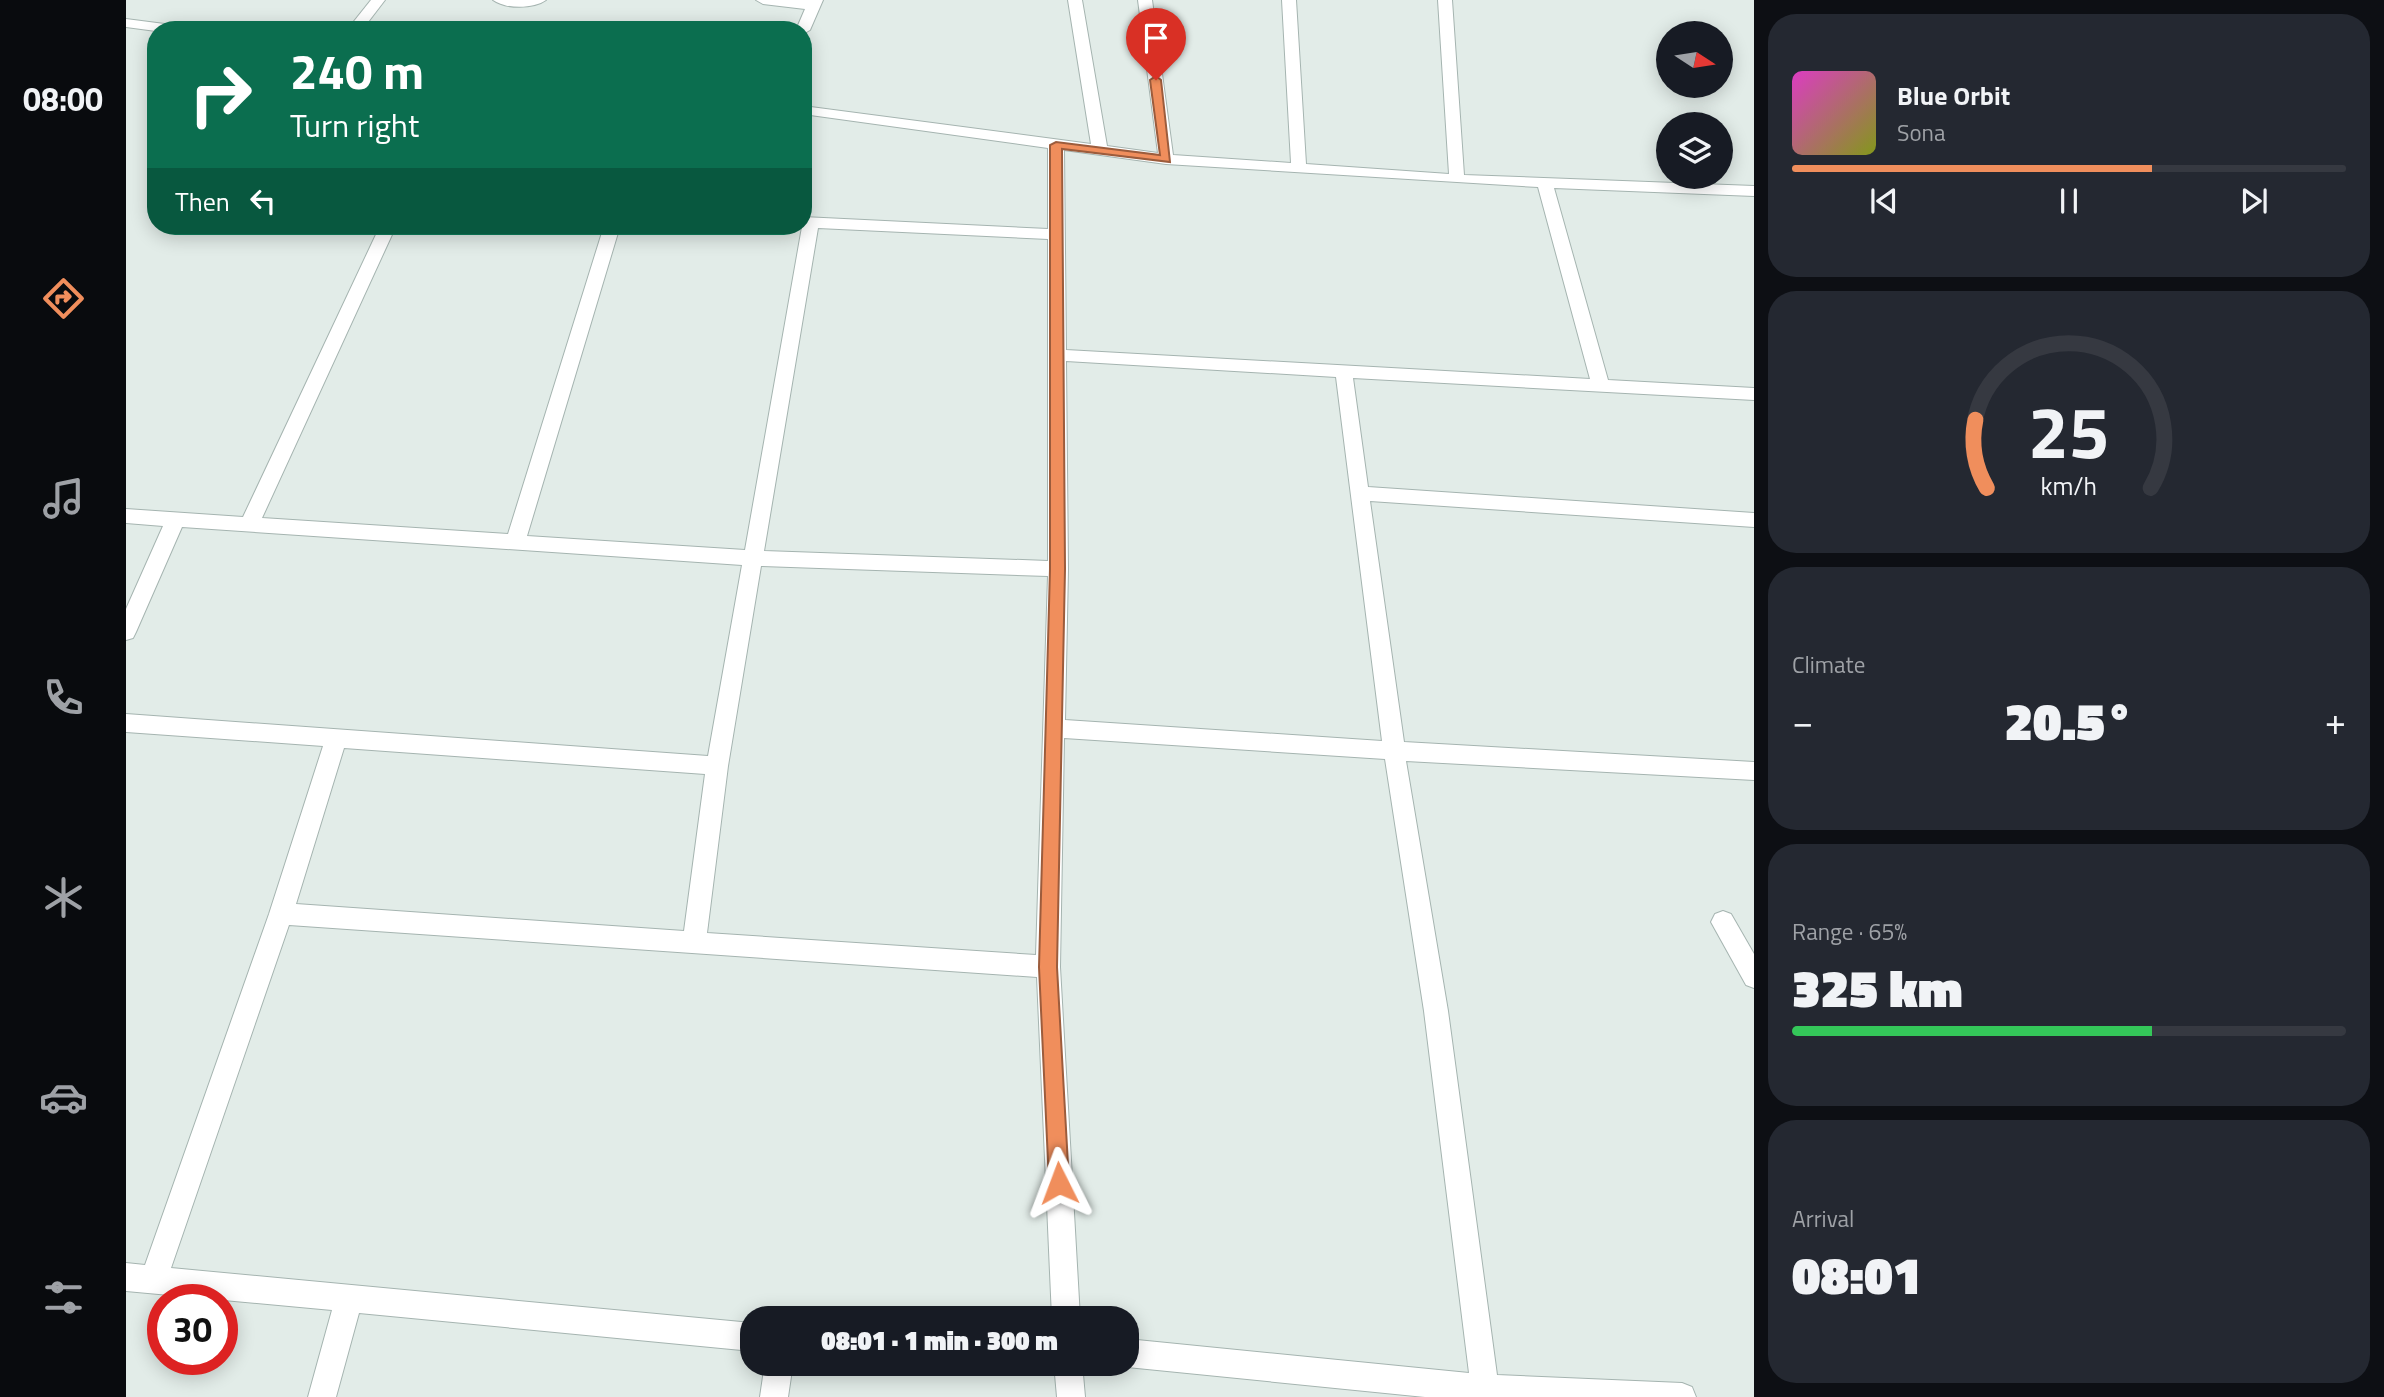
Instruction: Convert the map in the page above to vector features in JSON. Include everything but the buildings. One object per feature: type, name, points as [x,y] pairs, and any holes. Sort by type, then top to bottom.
[{"type":"street","points":[[361,21],[378,0]]},
{"type":"street","points":[[500,0],[539,0]]},
{"type":"street","points":[[763,0],[815,3],[807,21]]},
{"type":"street","points":[[1075,0],[1100,150]]},
{"type":"street","points":[[1145,0],[1166,159]]},
{"type":"street","points":[[1289,0],[1299,168]]},
{"type":"street","points":[[1445,0],[1457,179]]},
{"type":"street","points":[[126,23],[147,26]]},
{"type":"street","points":[[812,111],[1166,159],[1457,179],[1754,191]]},
{"type":"street","points":[[1056,145],[1058,569],[1048,967],[1065,1306]]},
{"type":"street","points":[[1545,183],[1600,384]]},
{"type":"street","points":[[812,222],[1056,234]]},
{"type":"street","points":[[250,523],[384,235]]},
{"type":"street","points":[[515,542],[609,235]]},
{"type":"street","points":[[694,941],[717,766],[805,235]]},
{"type":"street","points":[[1058,355],[1754,394]]},
{"type":"street","points":[[1344,373],[1394,751],[1436,1011],[1485,1389]]},
{"type":"street","points":[[1361,494],[1754,520]]},
{"type":"street","points":[[126,516],[752,558],[1058,569]]},
{"type":"street","points":[[126,632],[176,519]]},
{"type":"street","points":[[126,723],[717,766]]},
{"type":"street","points":[[1055,728],[1394,751],[1754,771]]},
{"type":"street","points":[[153,1279],[281,914],[336,740]]},
{"type":"street","points":[[281,914],[1048,967]]},
{"type":"street","points":[[1723,922],[1754,977]]},
{"type":"street","points":[[126,1277],[740,1336]]},
{"type":"street","points":[[322,1397],[349,1298]]},
{"type":"street","points":[[1139,1354],[1485,1389],[1682,1397]]},
{"type":"street","points":[[774,1397],[777,1376]]},
{"type":"street","points":[[1069,1376],[1071,1397]]},
{"type":"route","points":[[1059,1183],[1048,967],[1058,569],[1056,145],[1166,159],[1156,80]]}]
